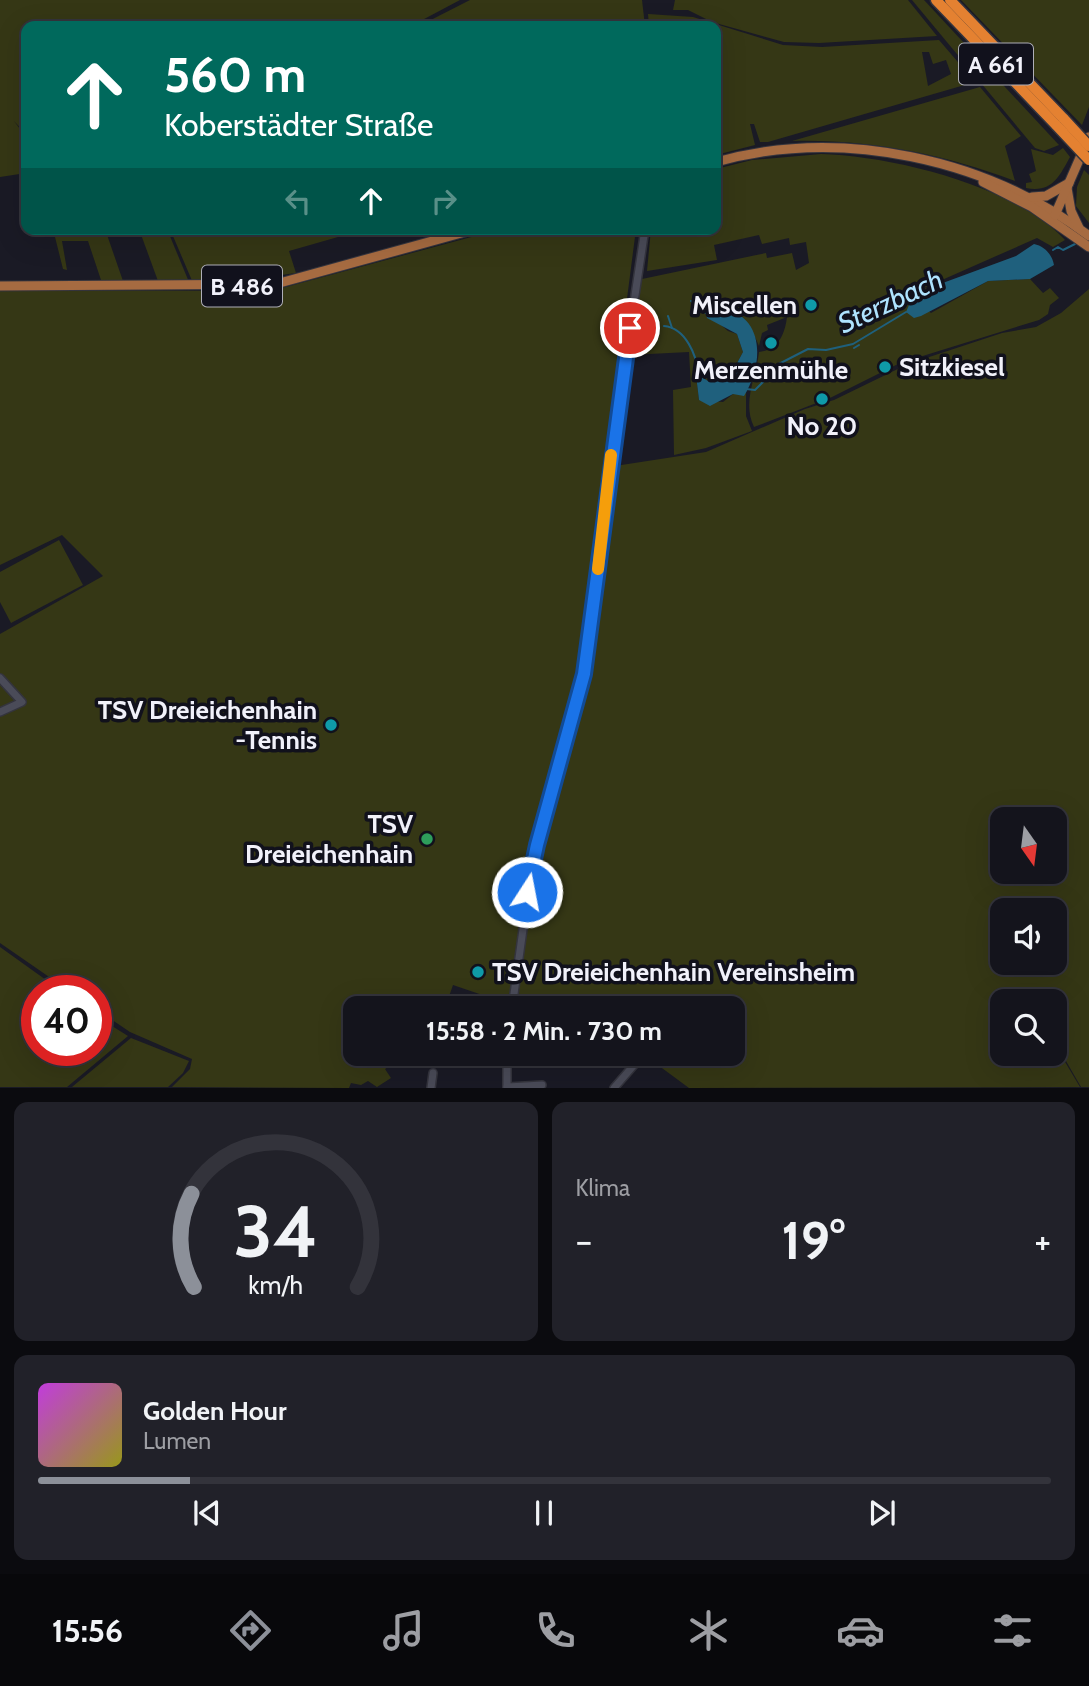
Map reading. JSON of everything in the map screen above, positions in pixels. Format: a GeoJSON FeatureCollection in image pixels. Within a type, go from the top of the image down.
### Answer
{"type":"FeatureCollection","features":[{"type":"Feature","properties":{"kind":"highway","name":"A 661"},"geometry":{"type":"LineString","coordinates":[[936,0],[1060,123],[1089,146]]}},
{"type":"Feature","properties":{"kind":"highway","name":"A 661"},"geometry":{"type":"LineString","coordinates":[[950,0],[1060,123],[1089,160]]}},
{"type":"Feature","properties":{"kind":"main road"},"geometry":{"type":"LineString","coordinates":[[1055,216],[1089,136]]}},
{"type":"Feature","properties":{"kind":"main road"},"geometry":{"type":"LineString","coordinates":[[721,161],[785,149],[852,149],[905,156],[1000,182],[1031,197],[1089,247]]}},
{"type":"Feature","properties":{"kind":"main road"},"geometry":{"type":"LineString","coordinates":[[970,174],[1089,236]]}},
{"type":"Feature","properties":{"kind":"main road"},"geometry":{"type":"LineString","coordinates":[[1031,197],[1046,196],[1068,185]]}},
{"type":"Feature","properties":{"kind":"main road"},"geometry":{"type":"LineString","coordinates":[[1068,185],[1071,211],[1080,229]]}},
{"type":"Feature","properties":{"kind":"main road","name":"B 486"},"geometry":{"type":"LineString","coordinates":[[0,286],[276,284],[454,235]]}},
{"type":"Feature","properties":{"kind":"street"},"geometry":{"type":"LineString","coordinates":[[514,996],[532,866],[584,674],[613,441],[644,235]]}},
{"type":"Feature","properties":{"kind":"street"},"geometry":{"type":"LineString","coordinates":[[0,678],[22,702],[0,712]]}},
{"type":"Feature","properties":{"kind":"street"},"geometry":{"type":"LineString","coordinates":[[507,1066],[507,1087],[542,1086]]}},
{"type":"Feature","properties":{"kind":"street"},"geometry":{"type":"LineString","coordinates":[[614,1087],[633,1066]]}},
{"type":"Feature","properties":{"kind":"street"},"geometry":{"type":"LineString","coordinates":[[431,1087],[433,1073]]}},
{"type":"Feature","properties":{"kind":"green space"},"geometry":{"type":"Polygon","coordinates":[[[0,0],[460,0],[420,21],[21,21],[21,129],[14,121],[21,130],[21,174],[0,177],[0,0]]]}},
{"type":"Feature","properties":{"kind":"green space"},"geometry":{"type":"Polygon","coordinates":[[[470,0],[642,0],[644,21],[429,21],[470,0]]]}},
{"type":"Feature","properties":{"kind":"green space"},"geometry":{"type":"Polygon","coordinates":[[[675,0],[908,0],[937,36],[819,43],[784,42],[721,24],[721,21],[710,21],[688,10],[673,10],[675,0]]]}},
{"type":"Feature","properties":{"kind":"green space"},"geometry":{"type":"Polygon","coordinates":[[[912,0],[924,0],[1059,145],[1044,151],[1035,148],[912,0]]]}},
{"type":"Feature","properties":{"kind":"green space"},"geometry":{"type":"Polygon","coordinates":[[[961,0],[1089,0],[1089,107],[1082,125],[961,0]]]}},
{"type":"Feature","properties":{"kind":"green space"},"geometry":{"type":"Polygon","coordinates":[[[648,14],[693,17],[706,21],[649,21],[648,14]]]}},
{"type":"Feature","properties":{"kind":"green space"},"geometry":{"type":"Polygon","coordinates":[[[721,26],[783,45],[822,47],[939,40],[975,82],[768,142],[760,142],[754,124],[750,124],[755,145],[721,154],[721,26]],[[922,52],[928,86],[951,74],[946,60],[933,64],[929,52],[922,52]]]}},
{"type":"Feature","properties":{"kind":"green space"},"geometry":{"type":"Polygon","coordinates":[[[980,87],[1021,136],[1005,146],[1015,181],[961,163],[905,150],[849,143],[792,141],[980,87]]]}},
{"type":"Feature","properties":{"kind":"green space"},"geometry":{"type":"Polygon","coordinates":[[[1063,148],[1070,157],[1054,182],[1042,188],[1026,188],[1026,183],[1032,182],[1029,174],[1036,171],[1031,149],[1053,155],[1063,148]]]}},
{"type":"Feature","properties":{"kind":"green space"},"geometry":{"type":"Polygon","coordinates":[[[821,154],[850,156],[917,168],[985,190],[1016,204],[1043,221],[1065,240],[1053,247],[1037,238],[917,291],[940,284],[935,290],[912,298],[931,313],[988,281],[1030,279],[1043,293],[1050,288],[1059,298],[1050,305],[1048,314],[1039,320],[900,363],[832,397],[754,427],[749,409],[759,352],[772,348],[780,340],[787,317],[767,325],[768,330],[762,333],[759,346],[751,330],[739,318],[724,311],[706,312],[728,331],[737,334],[743,352],[728,380],[710,382],[696,375],[699,400],[723,402],[733,394],[746,393],[746,416],[752,431],[706,448],[674,455],[673,390],[691,387],[689,352],[629,355],[642,279],[766,253],[767,258],[792,253],[796,270],[809,263],[806,242],[790,245],[789,238],[762,244],[759,235],[714,245],[717,260],[647,271],[650,235],[721,235],[721,168],[752,160],[821,154]]]}},
{"type":"Feature","properties":{"kind":"green space"},"geometry":{"type":"Polygon","coordinates":[[[1084,170],[1089,175],[1089,223],[1076,206],[1077,187],[1084,170]]]}},
{"type":"Feature","properties":{"kind":"green space"},"geometry":{"type":"Polygon","coordinates":[[[54,235],[107,235],[123,281],[101,280],[88,241],[62,241],[67,270],[63,269],[54,235]]]}},
{"type":"Feature","properties":{"kind":"green space"},"geometry":{"type":"Polygon","coordinates":[[[141,235],[169,235],[189,282],[158,281],[141,235]]]}},
{"type":"Feature","properties":{"kind":"green space"},"geometry":{"type":"Polygon","coordinates":[[[173,235],[345,235],[289,251],[296,273],[230,282],[193,283],[173,235]]]}},
{"type":"Feature","properties":{"kind":"green space"},"geometry":{"type":"Polygon","coordinates":[[[479,235],[635,235],[606,461],[615,466],[706,452],[805,409],[834,400],[908,364],[1002,333],[1036,327],[1061,313],[1089,289],[1089,1087],[1081,1087],[1067,1063],[1067,989],[990,989],[990,1066],[1067,1065],[1080,1087],[689,1088],[659,1066],[745,1066],[745,996],[485,996],[453,985],[449,996],[343,996],[343,1066],[390,1066],[385,1069],[391,1078],[377,1087],[368,1081],[361,1085],[351,1083],[349,1088],[172,1087],[190,1069],[192,1059],[130,1032],[112,1020],[112,975],[46,975],[0,943],[0,634],[103,576],[62,535],[0,565],[0,290],[256,291],[286,287],[479,235]]]}},
{"type":"Feature","properties":{"kind":"green space"},"geometry":{"type":"Polygon","coordinates":[[[59,540],[83,585],[11,623],[0,602],[0,572],[59,540]]]}},
{"type":"Feature","properties":{"kind":"green space"},"geometry":{"type":"Polygon","coordinates":[[[0,947],[39,975],[21,975],[21,1066],[92,1066],[67,1087],[0,1087],[0,947]]]}},
{"type":"Feature","properties":{"kind":"green space"},"geometry":{"type":"Polygon","coordinates":[[[112,1026],[128,1036],[112,1049],[112,1026]]]}},
{"type":"Feature","properties":{"kind":"green space"},"geometry":{"type":"Polygon","coordinates":[[[131,1038],[189,1061],[183,1073],[168,1087],[72,1087],[97,1066],[112,1066],[112,1054],[131,1038]]]}},
{"type":"Feature","properties":{"kind":"water"},"geometry":{"type":"Polygon","coordinates":[[[1034,244],[1047,251],[1054,265],[1030,279],[988,281],[921,316],[914,318],[906,312],[912,298],[935,290],[940,284],[1016,256],[1034,244]]]}},
{"type":"Feature","properties":{"kind":"water"},"geometry":{"type":"Polygon","coordinates":[[[721,308],[746,320],[757,343],[757,356],[751,383],[744,396],[733,394],[710,406],[699,400],[696,375],[702,372],[703,378],[710,382],[728,380],[743,352],[737,334],[707,318],[706,312],[721,308]]]}},
{"type":"Feature","properties":{"kind":"waterway","name":"Sterzbach"},"geometry":{"type":"LineString","coordinates":[[1053,250],[1058,247],[1063,250],[1075,244]]}},
{"type":"Feature","properties":{"kind":"waterway"},"geometry":{"type":"LineString","coordinates":[[691,301],[707,314]]}},
{"type":"Feature","properties":{"kind":"waterway","name":"Sterzbach"},"geometry":{"type":"LineString","coordinates":[[746,389],[755,390],[769,376],[771,368],[808,349],[826,350],[853,344],[906,312]]}},
{"type":"Feature","properties":{"kind":"waterway"},"geometry":{"type":"LineString","coordinates":[[668,316],[672,328]]}},
{"type":"Feature","properties":{"kind":"waterway"},"geometry":{"type":"LineString","coordinates":[[664,326],[672,328],[684,337],[692,351],[699,374]]}},
{"type":"Feature","properties":{"kind":"waterway","name":"Sterzbach"},"geometry":{"type":"LineString","coordinates":[[854,348],[859,345]]}},
{"type":"Feature","properties":{"kind":"slow traffic"},"geometry":{"type":"LineString","coordinates":[[598,569],[611,455]]}},
{"type":"Feature","properties":{"kind":"place","name":"Miscellen"},"geometry":{"type":"Point","coordinates":[811,305]}},
{"type":"Feature","properties":{"kind":"place","name":"Merzenmühle"},"geometry":{"type":"Point","coordinates":[771,343]}},
{"type":"Feature","properties":{"kind":"place","name":"Sitzkiesel"},"geometry":{"type":"Point","coordinates":[885,367]}},
{"type":"Feature","properties":{"kind":"place","name":"No 20"},"geometry":{"type":"Point","coordinates":[822,399]}},
{"type":"Feature","properties":{"kind":"place","name":"TSV Dreieichenhain -Tennis"},"geometry":{"type":"Point","coordinates":[331,725]}},
{"type":"Feature","properties":{"kind":"place","name":"TSV Dreieichenhain"},"geometry":{"type":"Point","coordinates":[427,839]}},
{"type":"Feature","properties":{"kind":"place","name":"TSV Dreieichenhain Vereinsheim"},"geometry":{"type":"Point","coordinates":[478,972]}},
{"type":"Feature","properties":{"kind":"route"},"geometry":{"type":"LineString","coordinates":[[527,892],[537,845],[578,704],[584,674],[630,328]]}}]}
